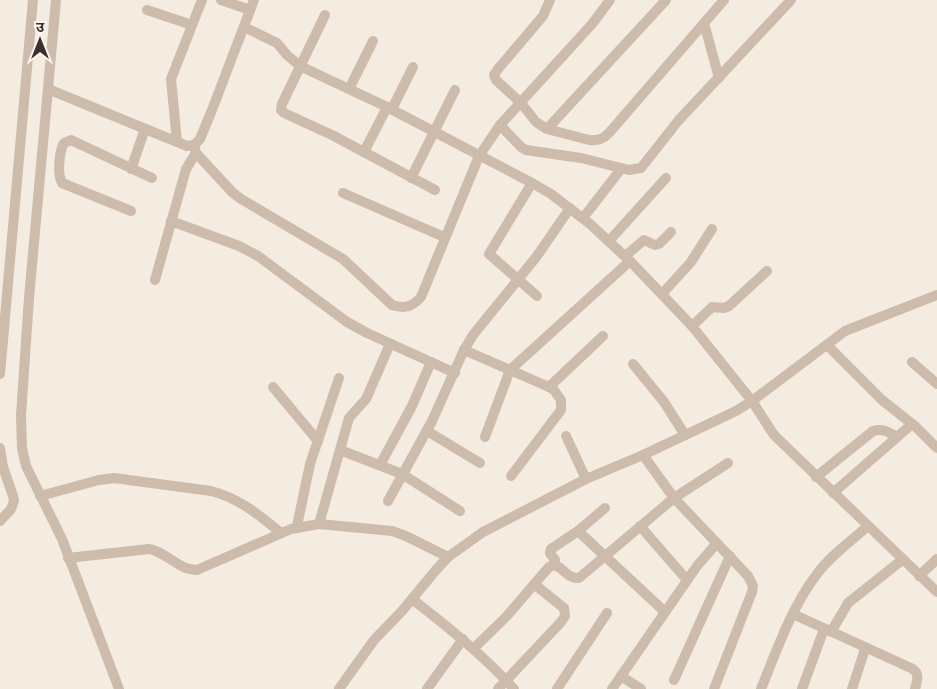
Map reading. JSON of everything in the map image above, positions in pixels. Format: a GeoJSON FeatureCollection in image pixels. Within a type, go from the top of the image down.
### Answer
{"type":"FeatureCollection","features":[{"type":"Feature","properties":{"kind":"street"},"geometry":{"type":"LineString","coordinates":[[0,374],[32,0]]}},
{"type":"Feature","properties":{"kind":"street"},"geometry":{"type":"LineString","coordinates":[[56,0],[30,289],[21,415],[24,457],[30,477],[62,540],[119,689]]}},
{"type":"Feature","properties":{"kind":"street"},"geometry":{"type":"LineString","coordinates":[[177,142],[171,79],[202,0]]}},
{"type":"Feature","properties":{"kind":"street"},"geometry":{"type":"LineString","coordinates":[[155,280],[186,169],[212,110],[252,5],[221,0]]}},
{"type":"Feature","properties":{"kind":"street"},"geometry":{"type":"LineString","coordinates":[[550,0],[543,16],[494,75],[496,80],[521,103],[536,122],[547,129],[589,140],[605,137],[724,0]]}},
{"type":"Feature","properties":{"kind":"street"},"geometry":{"type":"LineString","coordinates":[[48,89],[195,149],[232,192],[241,199],[343,259],[392,305],[401,308],[410,306],[421,297],[444,237],[479,156],[500,124],[592,24],[610,0]]}},
{"type":"Feature","properties":{"kind":"street"},"geometry":{"type":"LineString","coordinates":[[547,129],[666,0]]}},
{"type":"Feature","properties":{"kind":"street"},"geometry":{"type":"LineString","coordinates":[[500,124],[526,150],[581,158],[621,169],[636,170],[644,166],[678,121],[790,0]]}},
{"type":"Feature","properties":{"kind":"street"},"geometry":{"type":"LineString","coordinates":[[147,10],[192,25]]}},
{"type":"Feature","properties":{"kind":"street"},"geometry":{"type":"LineString","coordinates":[[325,15],[282,104],[281,110],[435,190]]}},
{"type":"Feature","properties":{"kind":"street"},"geometry":{"type":"LineString","coordinates":[[704,23],[719,78]]}},
{"type":"Feature","properties":{"kind":"street"},"geometry":{"type":"LineString","coordinates":[[244,27],[277,43],[287,56],[300,66],[389,108],[532,183],[551,194],[583,218],[628,259],[692,326],[752,401],[774,435],[816,478],[937,592]]}},
{"type":"Feature","properties":{"kind":"street"},"geometry":{"type":"LineString","coordinates":[[350,89],[373,41]]}},
{"type":"Feature","properties":{"kind":"street"},"geometry":{"type":"LineString","coordinates":[[364,152],[413,67]]}},
{"type":"Feature","properties":{"kind":"street"},"geometry":{"type":"LineString","coordinates":[[411,178],[454,90]]}},
{"type":"Feature","properties":{"kind":"street"},"geometry":{"type":"LineString","coordinates":[[131,169],[145,129]]}},
{"type":"Feature","properties":{"kind":"street"},"geometry":{"type":"LineString","coordinates":[[131,211],[62,183],[60,175],[64,142],[71,140],[152,178]]}},
{"type":"Feature","properties":{"kind":"street"},"geometry":{"type":"LineString","coordinates":[[583,218],[621,169]]}},
{"type":"Feature","properties":{"kind":"street"},"geometry":{"type":"LineString","coordinates":[[609,241],[666,178]]}},
{"type":"Feature","properties":{"kind":"street"},"geometry":{"type":"LineString","coordinates":[[532,183],[489,254],[537,296]]}},
{"type":"Feature","properties":{"kind":"street"},"geometry":{"type":"LineString","coordinates":[[342,193],[444,237]]}},
{"type":"Feature","properties":{"kind":"street"},"geometry":{"type":"LineString","coordinates":[[388,501],[427,431],[464,350],[473,335],[537,256],[570,208]]}},
{"type":"Feature","properties":{"kind":"street"},"geometry":{"type":"LineString","coordinates":[[171,221],[222,238],[258,256],[347,322],[390,344],[455,373]]}},
{"type":"Feature","properties":{"kind":"street"},"geometry":{"type":"LineString","coordinates":[[662,294],[687,268],[712,228]]}},
{"type":"Feature","properties":{"kind":"street"},"geometry":{"type":"LineString","coordinates":[[486,437],[510,370],[628,259],[644,240],[655,245],[659,244],[671,232]]}},
{"type":"Feature","properties":{"kind":"street"},"geometry":{"type":"LineString","coordinates":[[692,326],[712,308],[729,306],[766,271]]}},
{"type":"Feature","properties":{"kind":"street"},"geometry":{"type":"LineString","coordinates":[[339,689],[374,640],[448,557],[483,532],[502,520],[586,479],[643,455],[736,411],[845,332],[937,295]]}},
{"type":"Feature","properties":{"kind":"street"},"geometry":{"type":"LineString","coordinates":[[549,387],[603,336]]}},
{"type":"Feature","properties":{"kind":"street"},"geometry":{"type":"LineString","coordinates":[[319,524],[350,418],[366,399],[390,344]]}},
{"type":"Feature","properties":{"kind":"street"},"geometry":{"type":"LineString","coordinates":[[828,345],[882,400],[912,424],[937,448]]}},
{"type":"Feature","properties":{"kind":"street"},"geometry":{"type":"LineString","coordinates":[[464,350],[549,387],[554,390],[561,400],[561,410],[511,476]]}},
{"type":"Feature","properties":{"kind":"street"},"geometry":{"type":"LineString","coordinates":[[380,465],[412,406],[431,362]]}},
{"type":"Feature","properties":{"kind":"street"},"geometry":{"type":"LineString","coordinates":[[912,362],[937,384]]}},
{"type":"Feature","properties":{"kind":"street"},"geometry":{"type":"LineString","coordinates":[[633,364],[664,402],[685,435]]}},
{"type":"Feature","properties":{"kind":"street"},"geometry":{"type":"LineString","coordinates":[[297,526],[310,464],[339,378]]}},
{"type":"Feature","properties":{"kind":"street"},"geometry":{"type":"LineString","coordinates":[[273,387],[318,441]]}},
{"type":"Feature","properties":{"kind":"street"},"geometry":{"type":"LineString","coordinates":[[833,493],[912,424]]}},
{"type":"Feature","properties":{"kind":"street"},"geometry":{"type":"LineString","coordinates":[[816,478],[873,431],[881,429],[897,437]]}},
{"type":"Feature","properties":{"kind":"street"},"geometry":{"type":"LineString","coordinates":[[427,431],[480,463]]}},
{"type":"Feature","properties":{"kind":"street"},"geometry":{"type":"LineString","coordinates":[[566,436],[586,479]]}},
{"type":"Feature","properties":{"kind":"street"},"geometry":{"type":"LineString","coordinates":[[0,448],[3,467],[14,501],[11,509],[0,521]]}},
{"type":"Feature","properties":{"kind":"street"},"geometry":{"type":"LineString","coordinates":[[340,450],[402,474],[460,511]]}},
{"type":"Feature","properties":{"kind":"street"},"geometry":{"type":"LineString","coordinates":[[643,455],[674,498],[748,576],[753,586],[714,689]]}},
{"type":"Feature","properties":{"kind":"street"},"geometry":{"type":"LineString","coordinates":[[474,648],[506,617],[548,567],[558,566],[572,578],[578,578],[674,498],[728,463]]}},
{"type":"Feature","properties":{"kind":"street"},"geometry":{"type":"LineString","coordinates":[[40,496],[99,480],[114,478],[211,491],[224,495],[250,508],[281,533]]}},
{"type":"Feature","properties":{"kind":"street"},"geometry":{"type":"LineString","coordinates":[[553,565],[555,560],[550,553],[551,549],[578,531],[605,508]]}},
{"type":"Feature","properties":{"kind":"street"},"geometry":{"type":"LineString","coordinates":[[68,558],[149,549],[183,568],[198,570],[297,526],[319,524],[392,531],[448,557]]}},
{"type":"Feature","properties":{"kind":"street"},"geometry":{"type":"LineString","coordinates":[[640,526],[687,580]]}},
{"type":"Feature","properties":{"kind":"street"},"geometry":{"type":"LineString","coordinates":[[761,689],[793,614],[817,573],[868,526]]}},
{"type":"Feature","properties":{"kind":"street"},"geometry":{"type":"LineString","coordinates":[[578,531],[665,612]]}},
{"type":"Feature","properties":{"kind":"street"},"geometry":{"type":"LineString","coordinates":[[612,689],[697,566],[718,543]]}},
{"type":"Feature","properties":{"kind":"street"},"geometry":{"type":"LineString","coordinates":[[674,680],[730,556]]}},
{"type":"Feature","properties":{"kind":"street"},"geometry":{"type":"LineString","coordinates":[[919,576],[937,559]]}},
{"type":"Feature","properties":{"kind":"street"},"geometry":{"type":"LineString","coordinates":[[802,689],[827,631],[848,603],[902,560]]}},
{"type":"Feature","properties":{"kind":"street"},"geometry":{"type":"LineString","coordinates":[[498,689],[565,616],[564,608],[534,584]]}},
{"type":"Feature","properties":{"kind":"street"},"geometry":{"type":"LineString","coordinates":[[412,599],[474,648],[514,689]]}},
{"type":"Feature","properties":{"kind":"street"},"geometry":{"type":"LineString","coordinates":[[557,689],[607,613]]}},
{"type":"Feature","properties":{"kind":"street"},"geometry":{"type":"LineString","coordinates":[[793,614],[917,672],[915,689]]}},
{"type":"Feature","properties":{"kind":"street"},"geometry":{"type":"LineString","coordinates":[[427,689],[463,639]]}},
{"type":"Feature","properties":{"kind":"street"},"geometry":{"type":"LineString","coordinates":[[852,689],[865,649]]}},
{"type":"Feature","properties":{"kind":"street"},"geometry":{"type":"LineString","coordinates":[[621,676],[641,689]]}}]}
